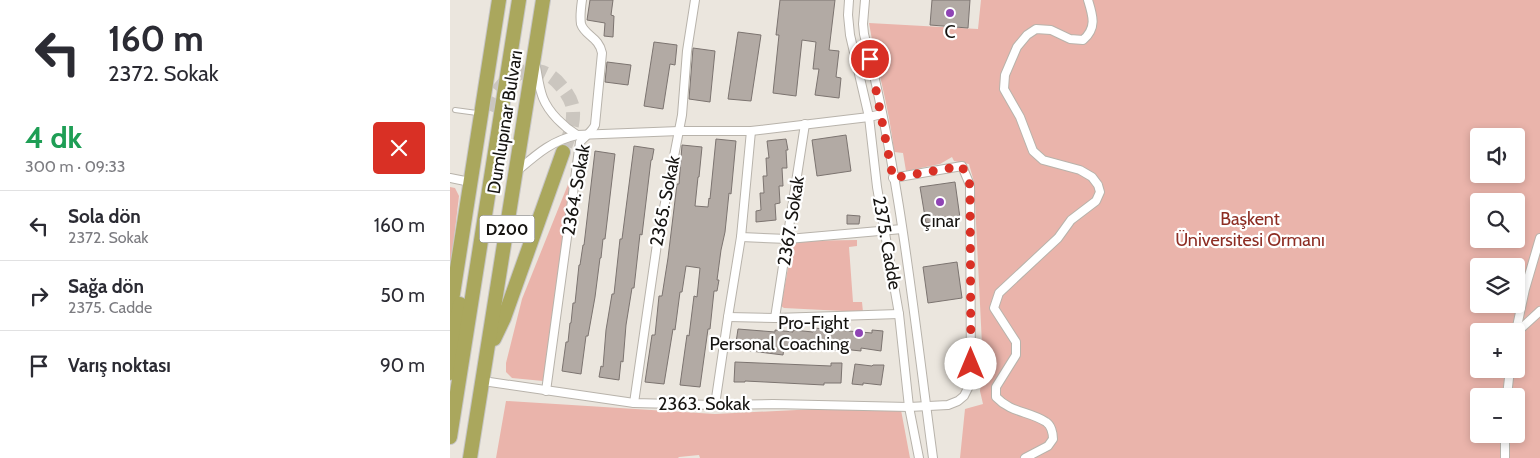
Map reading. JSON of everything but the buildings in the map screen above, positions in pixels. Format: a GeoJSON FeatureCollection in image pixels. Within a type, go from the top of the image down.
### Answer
{"type":"FeatureCollection","features":[{"type":"Feature","properties":{"kind":"highway","name":"Dumlupınar Bulvarı"},"geometry":{"type":"LineString","coordinates":[[450,313],[470,182],[485,112],[499,0]]}},
{"type":"Feature","properties":{"kind":"highway","name":"Dumlupınar Bulvarı"},"geometry":{"type":"LineString","coordinates":[[450,437],[519,0]]}},
{"type":"Feature","properties":{"kind":"highway","name":"Dumlupınar Bulvarı"},"geometry":{"type":"LineString","coordinates":[[470,458],[543,0]]}},
{"type":"Feature","properties":{"kind":"highway"},"geometry":{"type":"LineString","coordinates":[[450,373],[451,341],[472,231],[485,112]]}},
{"type":"Feature","properties":{"kind":"highway"},"geometry":{"type":"LineString","coordinates":[[487,353],[504,318],[563,152]]}},
{"type":"Feature","properties":{"kind":"street","name":"2364. Sokak"},"geometry":{"type":"LineString","coordinates":[[546,391],[581,135],[593,130],[595,125],[602,53],[600,46],[581,24],[582,0]]}},
{"type":"Feature","properties":{"kind":"street","name":"2365. Sokak"},"geometry":{"type":"LineString","coordinates":[[634,403],[657,244],[682,115],[687,51],[695,0]]}},
{"type":"Feature","properties":{"kind":"street","name":"2375. Cadde"},"geometry":{"type":"LineString","coordinates":[[849,0],[850,35],[869,117],[877,187],[899,314],[909,407],[919,458]]}},
{"type":"Feature","properties":{"kind":"street","name":"2375. Cadde"},"geometry":{"type":"LineString","coordinates":[[865,0],[864,34],[882,114],[902,229],[933,458]]}},
{"type":"Feature","properties":{"kind":"street"},"geometry":{"type":"LineString","coordinates":[[1025,458],[1048,446],[1053,439],[1053,432],[1047,422],[1004,405],[996,397],[996,387],[1016,355],[1016,342],[994,308],[999,293],[1058,238],[1072,220],[1096,201],[1100,192],[1098,185],[1092,177],[1080,170],[1044,160],[1033,151],[1020,117],[1004,90],[1005,75],[1017,47],[1036,29],[1051,30],[1070,39],[1082,40],[1088,35],[1093,26],[1092,12],[1088,0]]}},
{"type":"Feature","properties":{"kind":"street"},"geometry":{"type":"LineString","coordinates":[[534,58],[542,97],[546,104],[562,124],[581,135]]}},
{"type":"Feature","properties":{"kind":"street"},"geometry":{"type":"LineString","coordinates":[[517,171],[550,144],[563,138],[581,135],[678,131],[750,131],[882,114]]}},
{"type":"Feature","properties":{"kind":"street","name":"2367. Sokak"},"geometry":{"type":"LineString","coordinates":[[776,318],[805,124]]}},
{"type":"Feature","properties":{"kind":"street"},"geometry":{"type":"LineString","coordinates":[[715,406],[741,237],[750,131]]}},
{"type":"Feature","properties":{"kind":"street","name":"2363. Sokak"},"geometry":{"type":"LineString","coordinates":[[483,382],[634,403],[715,406],[774,404],[909,407],[948,405],[958,401],[968,391],[971,382],[970,185],[962,166],[893,178]]}},
{"type":"Feature","properties":{"kind":"street"},"geometry":{"type":"LineString","coordinates":[[450,178],[470,182]]}},
{"type":"Feature","properties":{"kind":"street"},"geometry":{"type":"LineString","coordinates":[[741,237],[788,239],[902,229]]}},
{"type":"Feature","properties":{"kind":"street"},"geometry":{"type":"LineString","coordinates":[[1518,323],[1540,238]]}},
{"type":"Feature","properties":{"kind":"street"},"geometry":{"type":"LineString","coordinates":[[1525,324],[1540,311]]}},
{"type":"Feature","properties":{"kind":"street"},"geometry":{"type":"LineString","coordinates":[[728,317],[776,318],[899,314]]}},
{"type":"Feature","properties":{"kind":"street"},"geometry":{"type":"LineString","coordinates":[[1505,443],[1505,458]]}},
{"type":"Feature","properties":{"kind":"lane"},"geometry":{"type":"LineString","coordinates":[[455,110],[485,112]]}},
{"type":"Feature","properties":{"kind":"green space","name":"Başkent Üniversitesi Ormanı"},"geometry":{"type":"Polygon","coordinates":[[[981,0],[1540,0],[1540,458],[960,458],[965,409],[983,404],[980,391],[983,365],[974,182],[969,164],[954,161],[952,157],[940,164],[906,171],[903,153],[894,152],[869,23],[978,29],[981,0]]]}},
{"type":"Feature","properties":{"kind":"green space"},"geometry":{"type":"Polygon","coordinates":[[[573,172],[543,381],[512,378],[506,372],[506,363],[522,299],[573,172]]]}},
{"type":"Feature","properties":{"kind":"green space"},"geometry":{"type":"Polygon","coordinates":[[[450,187],[455,188],[459,196],[450,272],[450,187]]]}},
{"type":"Feature","properties":{"kind":"green space"},"geometry":{"type":"Polygon","coordinates":[[[857,240],[857,246],[849,247],[853,302],[862,302],[863,312],[784,308],[781,306],[793,241],[857,240]]]}},
{"type":"Feature","properties":{"kind":"green space"},"geometry":{"type":"Polygon","coordinates":[[[506,401],[715,414],[896,405],[901,410],[910,458],[700,458],[699,455],[678,458],[496,458],[506,401]]]}},
{"type":"Feature","properties":{"kind":"tunnel"},"geometry":{"type":"LineString","coordinates":[[488,110],[497,91],[514,76],[530,71],[546,74],[554,79],[563,89],[573,108],[572,127],[563,152]]}},
{"type":"Feature","properties":{"kind":"place","name":"C"},"geometry":{"type":"Point","coordinates":[950,13]}},
{"type":"Feature","properties":{"kind":"place","name":"Çınar"},"geometry":{"type":"Point","coordinates":[940,202]}},
{"type":"Feature","properties":{"kind":"place","name":"Pro-Fight Personal Coaching"},"geometry":{"type":"Point","coordinates":[859,333]}},
{"type":"Feature","properties":{"kind":"route"},"geometry":{"type":"LineString","coordinates":[[870,59],[893,178],[955,166],[962,166],[968,177],[970,185],[971,364]]}}]}
